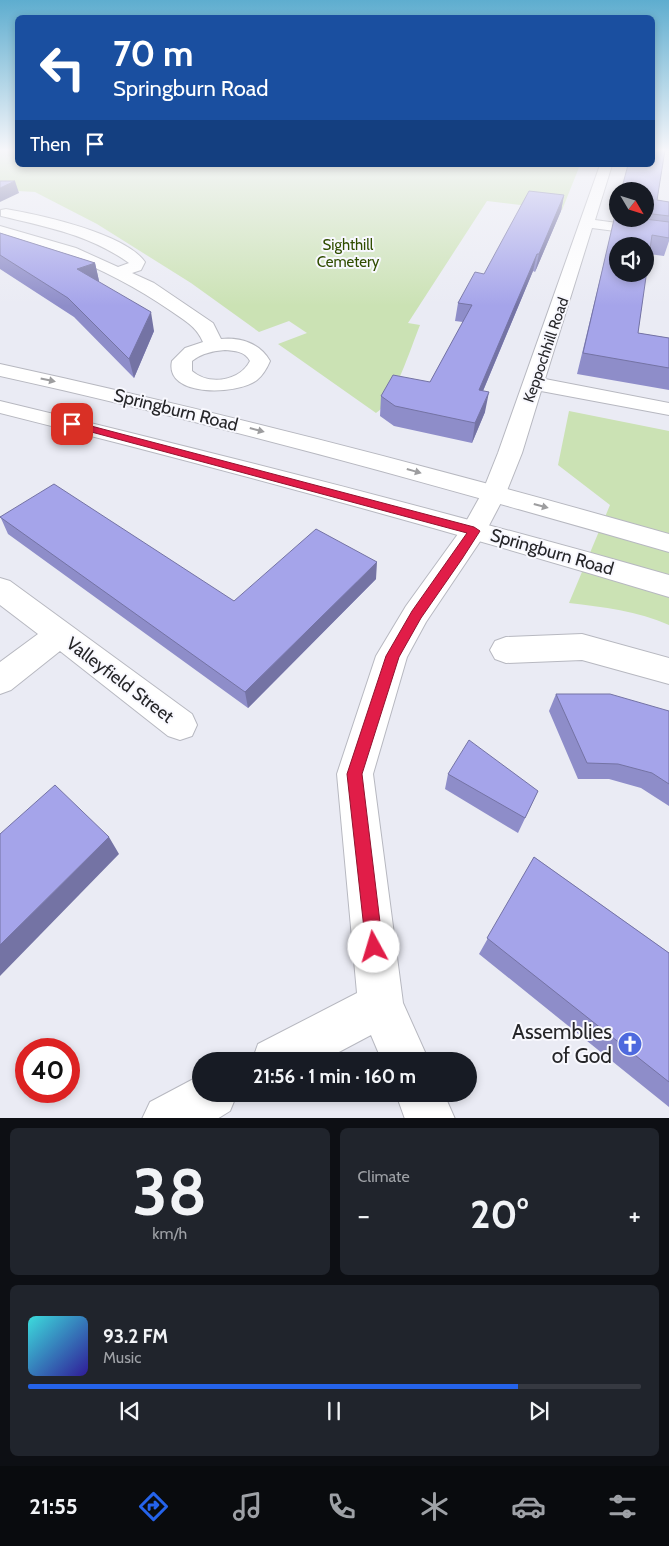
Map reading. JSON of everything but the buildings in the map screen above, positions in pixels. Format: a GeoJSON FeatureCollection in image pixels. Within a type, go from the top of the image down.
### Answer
{"type":"FeatureCollection","features":[{"type":"Feature","properties":{"kind":"street","name":"Keppochhill Road"},"geometry":{"type":"LineString","coordinates":[[402,1052],[381,1005],[355,774],[392,656],[416,614],[474,531],[494,493],[510,453],[594,202]]}},
{"type":"Feature","properties":{"kind":"street"},"geometry":{"type":"LineString","coordinates":[[0,212],[65,227],[110,244],[137,262],[135,267],[118,272]]}},
{"type":"Feature","properties":{"kind":"street"},"geometry":{"type":"LineString","coordinates":[[587,223],[669,234]]}},
{"type":"Feature","properties":{"kind":"street"},"geometry":{"type":"LineString","coordinates":[[0,230],[61,247],[118,272],[159,293],[206,327],[214,345]]}},
{"type":"Feature","properties":{"kind":"street","name":"Springburn Road"},"geometry":{"type":"LineString","coordinates":[[0,370],[175,409],[494,493],[669,543]]}},
{"type":"Feature","properties":{"kind":"street"},"geometry":{"type":"LineString","coordinates":[[534,383],[669,409]]}},
{"type":"Feature","properties":{"kind":"street","name":"Springburn Road"},"geometry":{"type":"LineString","coordinates":[[0,406],[172,449],[669,586]]}},
{"type":"Feature","properties":{"kind":"street","name":"Valleyfield Street"},"geometry":{"type":"LineString","coordinates":[[0,589],[180,725]]}},
{"type":"Feature","properties":{"kind":"street","name":"Valleyfield Street"},"geometry":{"type":"LineString","coordinates":[[0,680],[60,634]]}},
{"type":"Feature","properties":{"kind":"street"},"geometry":{"type":"LineString","coordinates":[[506,650],[582,647],[669,671]]}},
{"type":"Feature","properties":{"kind":"street"},"geometry":{"type":"LineString","coordinates":[[291,1052],[381,1005]]}},
{"type":"Feature","properties":{"kind":"street"},"geometry":{"type":"LineString","coordinates":[[166,1118],[197,1102]]}},
{"type":"Feature","properties":{"kind":"street"},"geometry":{"type":"LineString","coordinates":[[423,1102],[430,1118]]}},
{"type":"Feature","properties":{"kind":"green space","name":"Sighthill Cemetery"},"geometry":{"type":"Polygon","coordinates":[[[55,202],[486,202],[408,323],[420,325],[407,360],[389,398],[376,413],[278,344],[307,333],[289,321],[259,332],[191,283],[97,224],[55,202]]]}},
{"type":"Feature","properties":{"kind":"green space","name":"Sighthill Cemetery"},"geometry":{"type":"Polygon","coordinates":[[[497,202],[565,202],[562,210],[497,202]]]}},
{"type":"Feature","properties":{"kind":"green space"},"geometry":{"type":"Polygon","coordinates":[[[569,411],[669,431],[669,625],[633,613],[569,603],[610,505],[558,465],[569,411]]]}},
{"type":"Feature","properties":{"kind":"place","name":"Assemblies of God"},"geometry":{"type":"Point","coordinates":[630,1044]}},
{"type":"Feature","properties":{"kind":"route"},"geometry":{"type":"LineString","coordinates":[[72,424],[172,449],[474,531],[416,614],[392,656],[355,774],[374,947]]}}]}
